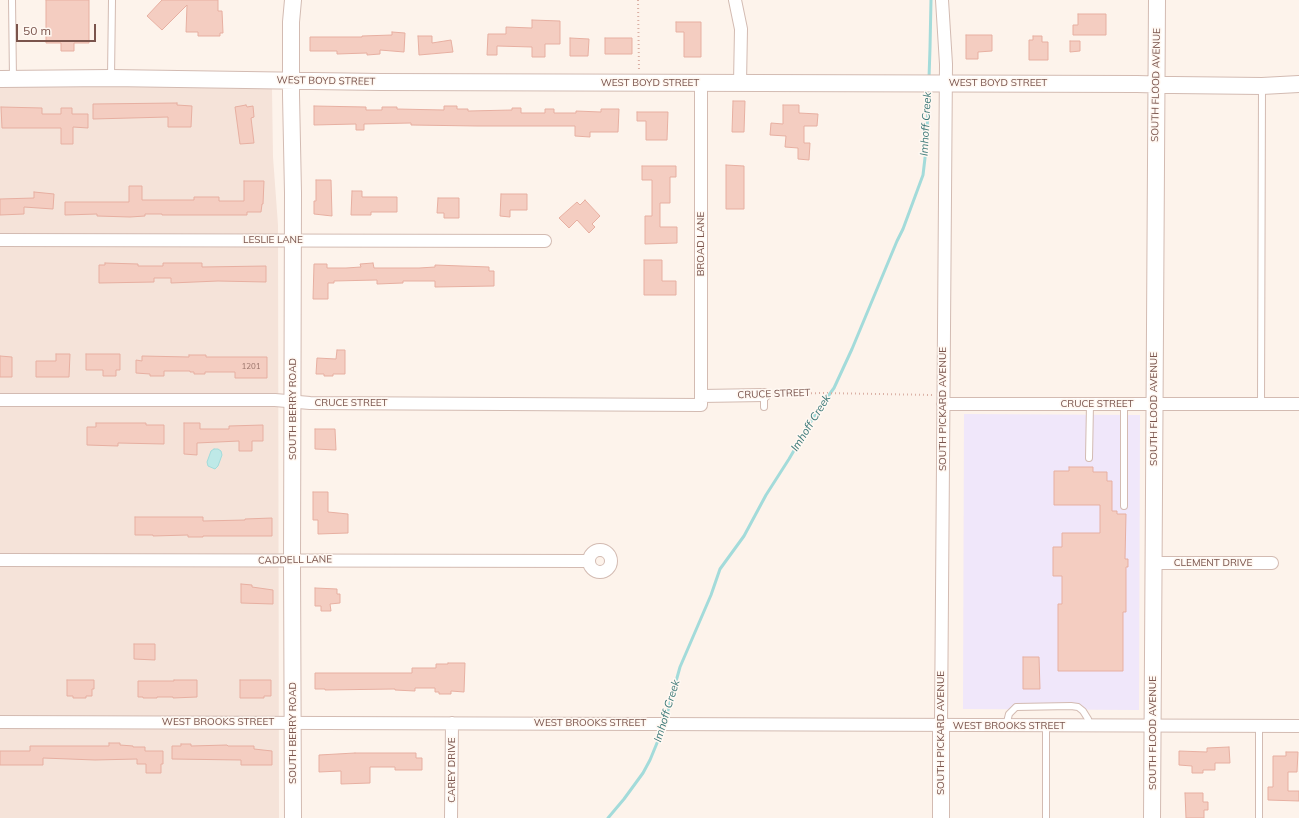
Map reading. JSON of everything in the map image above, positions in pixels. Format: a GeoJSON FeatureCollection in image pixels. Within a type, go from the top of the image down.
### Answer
{"type":"FeatureCollection","features":[{"type":"Feature","properties":{"kind":"street","name":"SOUTH BERRY ROAD"},"geometry":{"type":"LineString","coordinates":[[293,0],[291,22],[293,240],[293,818]]}},
{"type":"Feature","properties":{"kind":"street"},"geometry":{"type":"LineString","coordinates":[[735,0],[741,29],[740,83]]}},
{"type":"Feature","properties":{"kind":"street","name":"SOUTH PICKARD AVENUE"},"geometry":{"type":"LineString","coordinates":[[941,818],[943,83],[946,64],[942,0]]}},
{"type":"Feature","properties":{"kind":"street","name":"SOUTH FLOOD AVENUE"},"geometry":{"type":"LineString","coordinates":[[1152,818],[1157,0]]}},
{"type":"Feature","properties":{"kind":"street","name":"WEST BOYD STREET"},"geometry":{"type":"LineString","coordinates":[[7,79],[111,78],[380,82],[943,83],[1262,86],[1299,84]]}},
{"type":"Feature","properties":{"kind":"street","name":"BROAD LANE"},"geometry":{"type":"LineString","coordinates":[[701,400],[702,83]]}},
{"type":"Feature","properties":{"kind":"street","name":"LESLIE LANE"},"geometry":{"type":"LineString","coordinates":[[0,240],[545,241]]}},
{"type":"Feature","properties":{"kind":"street","name":"CRUCE STREET"},"geometry":{"type":"LineString","coordinates":[[0,400],[275,400],[293,402],[701,400],[764,395]]}},
{"type":"Feature","properties":{"kind":"street","name":"CRUCE STREET"},"geometry":{"type":"LineString","coordinates":[[943,399],[1090,404],[1299,404]]}},
{"type":"Feature","properties":{"kind":"street","name":"CADDELL LANE"},"geometry":{"type":"LineString","coordinates":[[0,560],[589,561]]}},
{"type":"Feature","properties":{"kind":"street","name":"CLEMENT DRIVE"},"geometry":{"type":"LineString","coordinates":[[1154,563],[1272,564]]}},
{"type":"Feature","properties":{"kind":"street","name":"WEST BROOKS STREET"},"geometry":{"type":"LineString","coordinates":[[0,722],[1299,726]]}},
{"type":"Feature","properties":{"kind":"street","name":"CAREY DRIVE"},"geometry":{"type":"LineString","coordinates":[[451,818],[452,723]]}},
{"type":"Feature","properties":{"kind":"lane"},"geometry":{"type":"LineString","coordinates":[[7,79],[12,0]]}},
{"type":"Feature","properties":{"kind":"lane"},"geometry":{"type":"LineString","coordinates":[[111,78],[112,0]]}},
{"type":"Feature","properties":{"kind":"lane"},"geometry":{"type":"LineString","coordinates":[[1261,404],[1262,86]]}},
{"type":"Feature","properties":{"kind":"lane"},"geometry":{"type":"LineString","coordinates":[[764,395],[764,407]]}},
{"type":"Feature","properties":{"kind":"lane"},"geometry":{"type":"LineString","coordinates":[[1089,458],[1090,404]]}},
{"type":"Feature","properties":{"kind":"lane"},"geometry":{"type":"LineString","coordinates":[[1124,404],[1124,506]]}},
{"type":"Feature","properties":{"kind":"lane"},"geometry":{"type":"LineString","coordinates":[[1006,726],[1009,714],[1016,707],[1071,706],[1078,707],[1083,711],[1090,726]]}},
{"type":"Feature","properties":{"kind":"lane"},"geometry":{"type":"LineString","coordinates":[[1046,726],[1046,818]]}},
{"type":"Feature","properties":{"kind":"lane"},"geometry":{"type":"LineString","coordinates":[[1259,818],[1260,726]]}},
{"type":"Feature","properties":{"kind":"path"},"geometry":{"type":"LineString","coordinates":[[638,0],[639,71]]}},
{"type":"Feature","properties":{"kind":"path","name":"CRUCE STREET"},"geometry":{"type":"LineString","coordinates":[[764,395],[844,393],[943,399]]}},
{"type":"Feature","properties":{"kind":"shaded area"},"geometry":{"type":"Polygon","coordinates":[[[0,86],[272,89],[273,157],[278,225],[279,818],[0,818],[0,86]]]}},
{"type":"Feature","properties":{"kind":"shaded area"},"geometry":{"type":"Polygon","coordinates":[[[964,414],[1140,415],[1139,710],[963,709],[964,414]]]}},
{"type":"Feature","properties":{"kind":"water"},"geometry":{"type":"Polygon","coordinates":[[[214,449],[221,451],[222,455],[218,466],[215,469],[208,466],[207,462],[211,451],[214,449]]]}},
{"type":"Feature","properties":{"kind":"building"},"geometry":{"type":"Polygon","coordinates":[[[46,0],[89,0],[89,43],[74,43],[74,51],[61,51],[61,43],[46,43],[46,0]]]}},
{"type":"Feature","properties":{"kind":"building"},"geometry":{"type":"Polygon","coordinates":[[[162,0],[218,0],[218,11],[222,11],[223,33],[220,33],[220,36],[198,36],[198,32],[186,32],[187,5],[162,30],[147,16],[162,0]]]}},
{"type":"Feature","properties":{"kind":"building"},"geometry":{"type":"Polygon","coordinates":[[[1078,14],[1106,14],[1106,35],[1073,35],[1073,25],[1078,25],[1078,14]]]}},
{"type":"Feature","properties":{"kind":"building"},"geometry":{"type":"Polygon","coordinates":[[[532,20],[560,21],[560,44],[545,44],[545,57],[532,57],[532,47],[497,46],[497,55],[487,55],[488,34],[506,34],[506,27],[532,28],[532,20]]]}},
{"type":"Feature","properties":{"kind":"building"},"geometry":{"type":"Polygon","coordinates":[[[676,22],[701,22],[701,57],[684,57],[684,32],[676,32],[676,22]]]}},
{"type":"Feature","properties":{"kind":"building"},"geometry":{"type":"Polygon","coordinates":[[[392,32],[405,33],[404,52],[380,50],[380,54],[367,55],[367,53],[337,54],[337,51],[310,51],[310,37],[362,37],[392,35],[392,32]]]}},
{"type":"Feature","properties":{"kind":"building"},"geometry":{"type":"Polygon","coordinates":[[[966,35],[992,35],[992,51],[978,52],[978,59],[966,59],[966,35]]]}},
{"type":"Feature","properties":{"kind":"building"},"geometry":{"type":"Polygon","coordinates":[[[418,36],[432,36],[432,43],[451,40],[453,52],[419,55],[418,36]]]}},
{"type":"Feature","properties":{"kind":"building"},"geometry":{"type":"Polygon","coordinates":[[[1033,36],[1042,36],[1042,42],[1048,42],[1048,60],[1029,60],[1029,40],[1033,40],[1033,36]]]}},
{"type":"Feature","properties":{"kind":"building"},"geometry":{"type":"Polygon","coordinates":[[[570,38],[589,39],[588,56],[570,56],[570,38]]]}},
{"type":"Feature","properties":{"kind":"building"},"geometry":{"type":"Polygon","coordinates":[[[605,38],[632,38],[632,54],[605,54],[605,38]]]}},
{"type":"Feature","properties":{"kind":"building"},"geometry":{"type":"Polygon","coordinates":[[[1070,41],[1080,41],[1080,51],[1070,52],[1070,41]]]}},
{"type":"Feature","properties":{"kind":"building"},"geometry":{"type":"Polygon","coordinates":[[[733,101],[745,101],[744,132],[732,132],[733,101]]]}},
{"type":"Feature","properties":{"kind":"building"},"geometry":{"type":"Polygon","coordinates":[[[177,103],[177,105],[192,106],[191,127],[168,127],[168,117],[93,119],[93,104],[177,103]]]}},
{"type":"Feature","properties":{"kind":"building"},"geometry":{"type":"Polygon","coordinates":[[[246,105],[247,107],[253,106],[254,117],[251,118],[254,143],[240,144],[235,107],[246,105]]]}},
{"type":"Feature","properties":{"kind":"building"},"geometry":{"type":"Polygon","coordinates":[[[783,105],[799,105],[799,113],[818,114],[817,126],[804,126],[804,143],[810,143],[809,160],[798,159],[798,148],[785,147],[786,136],[770,135],[771,123],[783,124],[783,105]]]}},
{"type":"Feature","properties":{"kind":"building"},"geometry":{"type":"Polygon","coordinates":[[[314,106],[366,107],[366,110],[382,110],[382,107],[397,107],[397,109],[444,110],[444,106],[457,106],[457,109],[468,109],[468,111],[512,110],[512,108],[521,108],[521,113],[545,113],[545,109],[554,109],[554,113],[576,113],[576,111],[601,112],[601,109],[619,109],[618,132],[590,132],[590,137],[575,136],[575,126],[411,125],[411,123],[364,124],[364,130],[356,130],[356,124],[314,125],[314,106]]]}},
{"type":"Feature","properties":{"kind":"building"},"geometry":{"type":"Polygon","coordinates":[[[1,107],[42,108],[42,114],[61,114],[61,108],[72,108],[72,114],[88,114],[88,128],[73,127],[73,144],[61,144],[61,128],[2,128],[1,107]]]}},
{"type":"Feature","properties":{"kind":"building"},"geometry":{"type":"Polygon","coordinates":[[[637,112],[668,112],[667,140],[646,140],[646,121],[637,121],[637,112]]]}},
{"type":"Feature","properties":{"kind":"building"},"geometry":{"type":"Polygon","coordinates":[[[726,165],[744,166],[744,209],[726,209],[726,165]]]}},
{"type":"Feature","properties":{"kind":"building"},"geometry":{"type":"Polygon","coordinates":[[[642,166],[676,166],[676,177],[670,177],[670,203],[660,203],[660,227],[677,227],[677,243],[645,244],[645,216],[652,216],[652,180],[642,180],[642,166]]]}},
{"type":"Feature","properties":{"kind":"building"},"geometry":{"type":"Polygon","coordinates":[[[316,180],[331,180],[332,216],[314,214],[314,201],[316,201],[316,180]]]}},
{"type":"Feature","properties":{"kind":"building"},"geometry":{"type":"Polygon","coordinates":[[[244,181],[264,181],[263,204],[261,212],[247,212],[247,215],[145,214],[145,216],[130,217],[97,216],[97,214],[65,215],[65,202],[129,202],[129,186],[142,186],[142,200],[194,200],[194,197],[219,197],[219,201],[244,201],[244,181]]]}},
{"type":"Feature","properties":{"kind":"building"},"geometry":{"type":"Polygon","coordinates":[[[352,191],[362,191],[362,197],[397,197],[397,212],[371,212],[371,215],[351,215],[352,191]]]}},
{"type":"Feature","properties":{"kind":"building"},"geometry":{"type":"Polygon","coordinates":[[[34,192],[54,194],[53,209],[24,207],[24,214],[0,215],[0,199],[34,198],[34,192]]]}},
{"type":"Feature","properties":{"kind":"building"},"geometry":{"type":"Polygon","coordinates":[[[501,194],[527,194],[527,210],[510,210],[510,217],[500,216],[501,194]]]}},
{"type":"Feature","properties":{"kind":"building"},"geometry":{"type":"Polygon","coordinates":[[[438,198],[459,198],[459,218],[444,218],[444,213],[437,213],[438,198]]]}},
{"type":"Feature","properties":{"kind":"building"},"geometry":{"type":"Polygon","coordinates":[[[585,200],[600,216],[592,224],[595,227],[589,233],[577,220],[569,228],[559,218],[577,202],[580,205],[585,200]]]}},
{"type":"Feature","properties":{"kind":"building"},"geometry":{"type":"Polygon","coordinates":[[[644,260],[662,260],[662,281],[676,281],[676,295],[644,295],[644,260]]]}},
{"type":"Feature","properties":{"kind":"building"},"geometry":{"type":"Polygon","coordinates":[[[105,263],[138,264],[138,266],[163,266],[163,263],[202,263],[202,267],[266,266],[266,282],[218,281],[171,283],[171,278],[154,278],[154,282],[99,283],[99,265],[105,265],[105,263]]]}},
{"type":"Feature","properties":{"kind":"building"},"geometry":{"type":"Polygon","coordinates":[[[373,263],[374,268],[419,268],[435,267],[435,265],[489,267],[489,271],[494,271],[494,286],[435,287],[435,281],[403,281],[403,283],[377,284],[377,280],[334,281],[334,283],[328,283],[328,299],[313,299],[314,264],[327,264],[327,268],[346,268],[361,267],[360,264],[373,263]]]}},
{"type":"Feature","properties":{"kind":"building"},"geometry":{"type":"Polygon","coordinates":[[[337,350],[345,350],[345,374],[324,376],[324,374],[316,374],[317,358],[336,359],[337,350]]]}},
{"type":"Feature","properties":{"kind":"building"},"geometry":{"type":"Polygon","coordinates":[[[56,354],[70,354],[69,377],[36,377],[36,361],[56,361],[56,354]]]}},
{"type":"Feature","properties":{"kind":"building"},"geometry":{"type":"Polygon","coordinates":[[[86,354],[120,354],[120,370],[116,370],[116,376],[103,376],[103,370],[86,370],[86,354]]]}},
{"type":"Feature","properties":{"kind":"building"},"geometry":{"type":"Polygon","coordinates":[[[189,355],[206,355],[206,357],[267,357],[267,378],[235,378],[235,372],[205,372],[205,374],[194,374],[194,372],[190,371],[164,371],[164,376],[150,376],[150,374],[136,373],[136,360],[142,361],[142,356],[189,357],[189,355]]]}},
{"type":"Feature","properties":{"kind":"building"},"geometry":{"type":"Polygon","coordinates":[[[0,356],[12,357],[12,377],[0,377],[0,356]]]}},
{"type":"Feature","properties":{"kind":"building"},"geometry":{"type":"Polygon","coordinates":[[[96,423],[146,423],[146,425],[164,425],[164,444],[118,443],[118,446],[87,445],[87,427],[96,427],[96,423]]]}},
{"type":"Feature","properties":{"kind":"building"},"geometry":{"type":"Polygon","coordinates":[[[184,423],[200,423],[200,429],[229,429],[229,426],[263,425],[263,441],[252,441],[252,451],[239,451],[239,441],[197,443],[197,455],[184,454],[184,423]]]}},
{"type":"Feature","properties":{"kind":"building"},"geometry":{"type":"Polygon","coordinates":[[[315,429],[335,429],[336,450],[315,449],[315,429]]]}},
{"type":"Feature","properties":{"kind":"building"},"geometry":{"type":"Polygon","coordinates":[[[1069,467],[1093,467],[1093,472],[1107,472],[1107,481],[1112,481],[1112,511],[1117,511],[1117,514],[1126,514],[1125,559],[1128,559],[1128,567],[1126,567],[1126,612],[1123,612],[1123,671],[1058,671],[1058,604],[1062,604],[1062,576],[1053,576],[1053,547],[1062,547],[1062,533],[1100,533],[1100,505],[1054,505],[1054,471],[1069,471],[1069,467]]]}},
{"type":"Feature","properties":{"kind":"building"},"geometry":{"type":"Polygon","coordinates":[[[313,492],[328,492],[328,512],[348,514],[348,533],[318,534],[318,520],[313,520],[313,492]]]}},
{"type":"Feature","properties":{"kind":"building"},"geometry":{"type":"Polygon","coordinates":[[[135,517],[203,517],[203,521],[272,518],[272,536],[188,537],[188,535],[135,535],[135,517]]]}},
{"type":"Feature","properties":{"kind":"building"},"geometry":{"type":"Polygon","coordinates":[[[241,584],[273,590],[273,604],[241,603],[241,584]]]}},
{"type":"Feature","properties":{"kind":"building"},"geometry":{"type":"Polygon","coordinates":[[[315,588],[337,589],[337,594],[340,594],[340,603],[330,604],[331,611],[321,611],[321,606],[315,606],[315,588]]]}},
{"type":"Feature","properties":{"kind":"building"},"geometry":{"type":"Polygon","coordinates":[[[134,644],[155,644],[155,660],[134,659],[134,644]]]}},
{"type":"Feature","properties":{"kind":"building"},"geometry":{"type":"Polygon","coordinates":[[[1023,657],[1039,657],[1040,689],[1023,689],[1023,657]]]}},
{"type":"Feature","properties":{"kind":"building"},"geometry":{"type":"Polygon","coordinates":[[[465,663],[464,692],[451,691],[451,694],[439,694],[439,692],[435,692],[435,688],[415,688],[415,691],[395,689],[315,689],[315,673],[412,673],[412,668],[436,668],[436,664],[465,663]]]}},
{"type":"Feature","properties":{"kind":"building"},"geometry":{"type":"Polygon","coordinates":[[[67,680],[94,680],[92,696],[86,696],[86,698],[73,698],[73,696],[67,696],[67,680]]]}},
{"type":"Feature","properties":{"kind":"building"},"geometry":{"type":"Polygon","coordinates":[[[197,680],[197,697],[138,697],[138,681],[197,680]]]}},
{"type":"Feature","properties":{"kind":"building"},"geometry":{"type":"Polygon","coordinates":[[[240,680],[271,680],[271,696],[264,696],[264,698],[240,698],[240,680]]]}},
{"type":"Feature","properties":{"kind":"building"},"geometry":{"type":"Polygon","coordinates":[[[109,743],[120,743],[120,745],[133,747],[145,747],[145,751],[163,751],[161,773],[146,773],[146,764],[137,764],[137,759],[95,760],[43,758],[43,765],[0,765],[0,751],[30,751],[30,746],[109,746],[109,743]]]}},
{"type":"Feature","properties":{"kind":"building"},"geometry":{"type":"Polygon","coordinates":[[[181,744],[191,744],[191,746],[254,746],[254,749],[272,751],[272,765],[241,765],[241,760],[172,759],[172,746],[181,746],[181,744]]]}},
{"type":"Feature","properties":{"kind":"building"},"geometry":{"type":"Polygon","coordinates":[[[1229,747],[1230,763],[1215,763],[1215,770],[1203,770],[1203,773],[1192,773],[1192,766],[1179,765],[1179,751],[1207,752],[1207,748],[1229,747]]]}},
{"type":"Feature","properties":{"kind":"building"},"geometry":{"type":"Polygon","coordinates":[[[1286,752],[1298,752],[1297,772],[1288,772],[1288,791],[1299,791],[1299,801],[1268,800],[1268,787],[1273,787],[1273,756],[1286,756],[1286,752]]]}},
{"type":"Feature","properties":{"kind":"building"},"geometry":{"type":"Polygon","coordinates":[[[355,753],[416,753],[416,758],[422,758],[422,770],[395,770],[395,767],[370,767],[370,783],[341,784],[341,771],[319,772],[319,755],[355,753]]]}},
{"type":"Feature","properties":{"kind":"building"},"geometry":{"type":"Polygon","coordinates":[[[1185,793],[1203,793],[1203,802],[1208,802],[1208,810],[1204,810],[1204,818],[1186,818],[1185,793]]]}},
{"type":"Feature","properties":{"kind":"waterway","name":"Imhoff Creek"},"geometry":{"type":"LineString","coordinates":[[929,78],[931,0]]}},
{"type":"Feature","properties":{"kind":"waterway","name":"Imhoff Creek"},"geometry":{"type":"LineString","coordinates":[[665,721],[680,667],[711,595],[720,569],[744,536],[766,495],[816,413],[834,388],[903,229],[923,175],[927,141],[928,88]]}},
{"type":"Feature","properties":{"kind":"waterway","name":"Imhoff Creek"},"geometry":{"type":"LineString","coordinates":[[608,818],[643,773],[664,726]]}}]}
